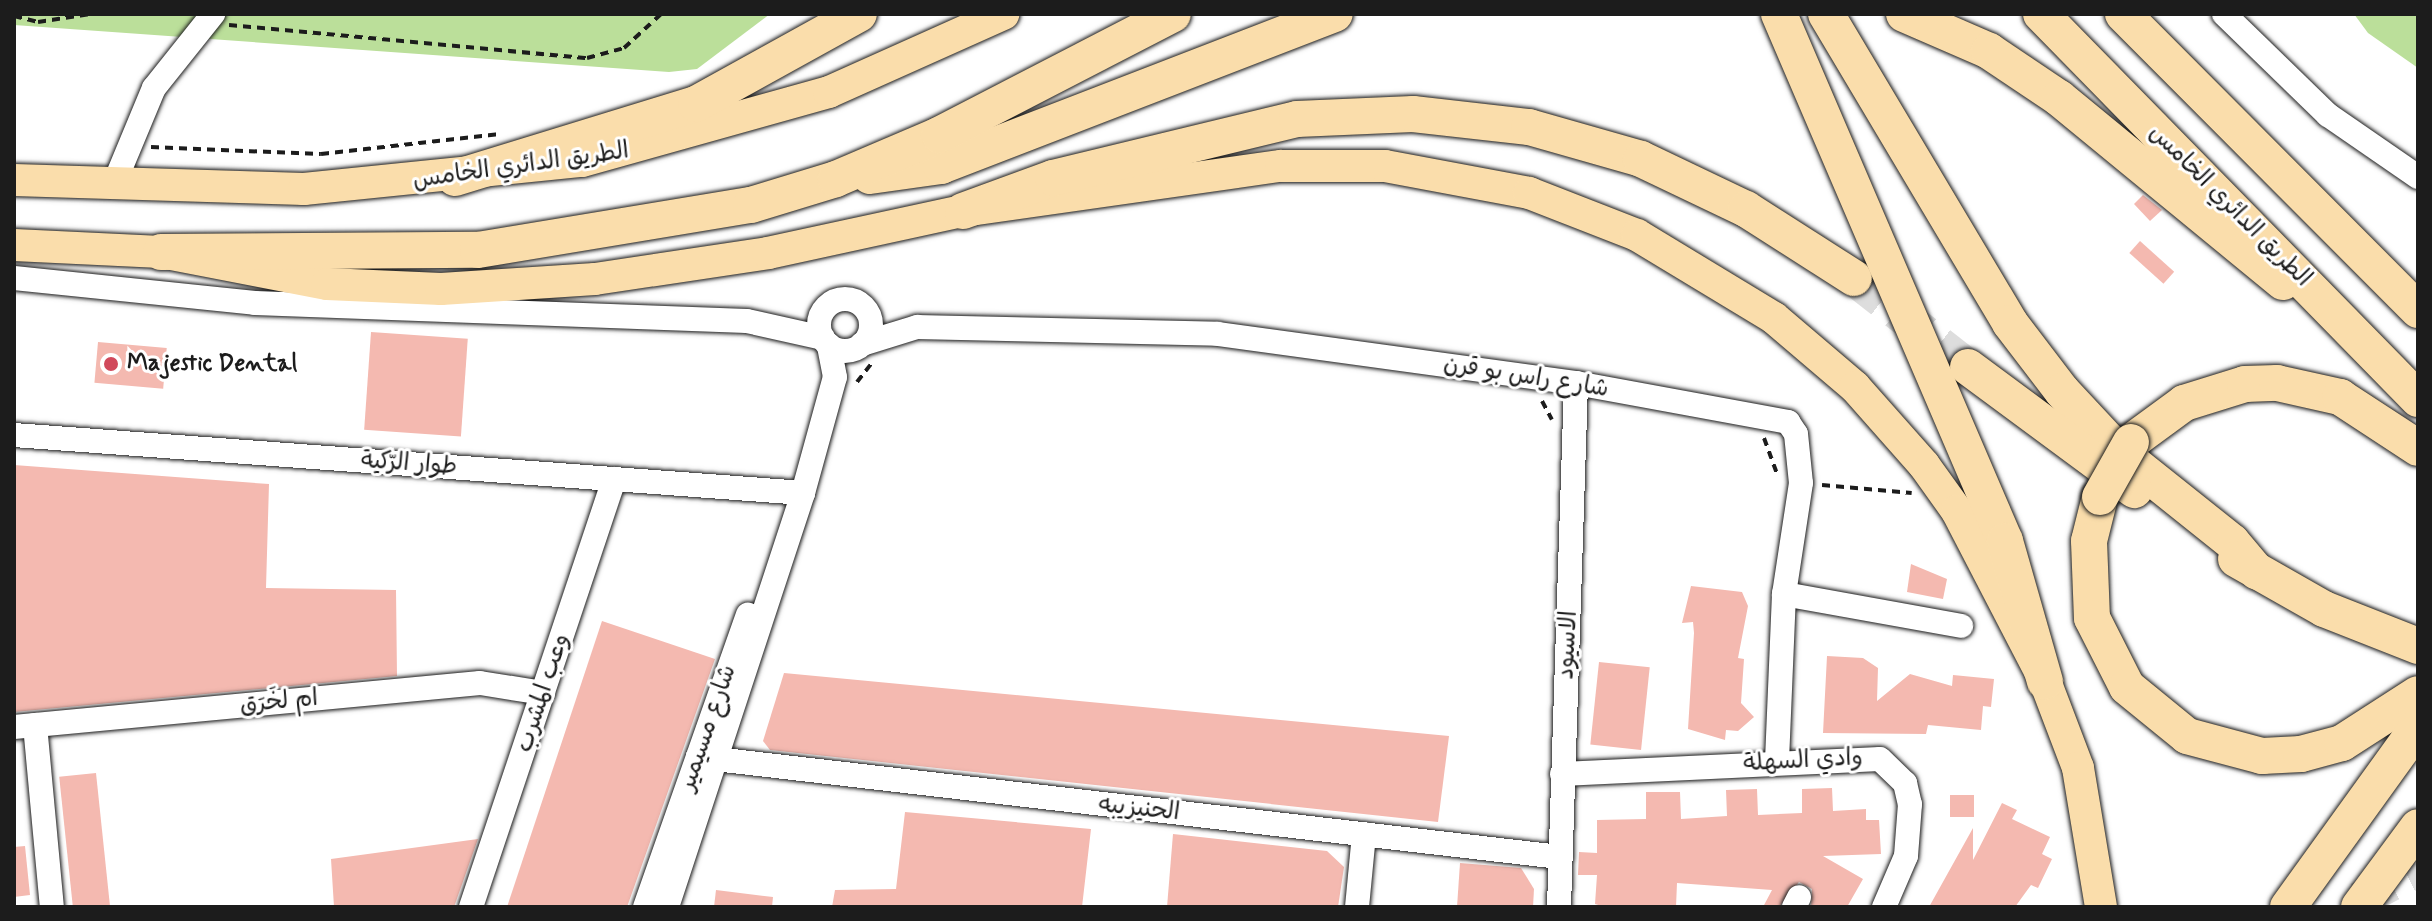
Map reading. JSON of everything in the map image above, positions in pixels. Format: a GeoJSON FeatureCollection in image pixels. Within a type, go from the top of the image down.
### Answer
{"type":"FeatureCollection","features":[{"type":"Feature","properties":{"kind":"highway"},"geometry":{"type":"LineString","coordinates":[[455,178],[696,104],[859,14]]}},
{"type":"Feature","properties":{"kind":"highway"},"geometry":{"type":"LineString","coordinates":[[161,252],[324,255],[544,243],[751,205],[836,179],[1039,88],[1173,14]]}},
{"type":"Feature","properties":{"kind":"highway"},"geometry":{"type":"LineString","coordinates":[[836,179],[941,166],[1335,14]]}},
{"type":"Feature","properties":{"kind":"highway"},"geometry":{"type":"LineString","coordinates":[[1779,14],[2005,541],[2045,681]]}},
{"type":"Feature","properties":{"kind":"highway"},"geometry":{"type":"LineString","coordinates":[[1826,14],[2010,323],[2062,391],[2118,451],[2232,542],[2257,572]]}},
{"type":"Feature","properties":{"kind":"highway"},"geometry":{"type":"LineString","coordinates":[[1904,14],[1989,51],[2059,98],[2253,264],[2335,313]]}},
{"type":"Feature","properties":{"kind":"highway","name":"الطريق الدائري الخامس"},"geometry":{"type":"LineString","coordinates":[[2041,14],[2418,399]]}},
{"type":"Feature","properties":{"kind":"highway"},"geometry":{"type":"LineString","coordinates":[[2123,14],[2418,310]]}},
{"type":"Feature","properties":{"kind":"highway"},"geometry":{"type":"LineString","coordinates":[[963,211],[1053,178],[1297,119],[1428,115],[1529,127],[1641,159],[1746,209],[1854,278]]}},
{"type":"Feature","properties":{"kind":"highway"},"geometry":{"type":"LineString","coordinates":[[1968,367],[2257,572],[2418,646]]}},
{"type":"Feature","properties":{"kind":"highway"},"geometry":{"type":"LineString","coordinates":[[2418,448],[2340,397],[2277,383],[2213,391],[2131,442],[2100,497],[2089,541],[2090,605],[2106,654],[2127,687],[2166,722],[2224,750],[2301,754],[2342,743],[2418,694]]}},
{"type":"Feature","properties":{"kind":"highway"},"geometry":{"type":"LineString","coordinates":[[2288,907],[2363,795],[2418,727]]}},
{"type":"Feature","properties":{"kind":"highway"},"geometry":{"type":"LineString","coordinates":[[2359,907],[2416,830]]}},
{"type":"Feature","properties":{"kind":"main road","name":"الطريق الدائري الخامس"},"geometry":{"type":"LineString","coordinates":[[14,180],[304,189],[455,178],[582,161],[737,122],[905,62],[1003,14]]}},
{"type":"Feature","properties":{"kind":"main road"},"geometry":{"type":"LineString","coordinates":[[14,245],[161,252],[327,284],[513,286],[768,253],[963,211],[1225,173],[1345,164],[1449,174],[1588,213],[1730,288],[1855,387],[1957,511],[2045,681],[2078,768],[2101,907]]}},
{"type":"Feature","properties":{"kind":"street"},"geometry":{"type":"LineString","coordinates":[[2224,14],[2328,115],[2418,177]]}},
{"type":"Feature","properties":{"kind":"street"},"geometry":{"type":"LineString","coordinates":[[114,184],[154,88],[213,15]]}},
{"type":"Feature","properties":{"kind":"street"},"geometry":{"type":"LineString","coordinates":[[14,278],[255,303],[747,321],[849,346],[871,328],[868,311]]}},
{"type":"Feature","properties":{"kind":"street","name":"شارع راس بو قرن"},"geometry":{"type":"LineString","coordinates":[[917,327],[849,346],[823,312],[836,300],[854,300],[868,311],[917,327],[1218,334],[1576,383],[1788,422],[1796,434],[1801,483],[1784,594],[1777,762]]}},
{"type":"Feature","properties":{"kind":"street","name":"شارع مسيمير"},"geometry":{"type":"LineString","coordinates":[[645,907],[665,891],[708,760],[845,382],[849,346]]}},
{"type":"Feature","properties":{"kind":"street","name":"الاسيود"},"geometry":{"type":"LineString","coordinates":[[1559,907],[1576,383]]}},
{"type":"Feature","properties":{"kind":"street","name":"طوار الرّكية"},"geometry":{"type":"LineString","coordinates":[[14,435],[803,493]]}},
{"type":"Feature","properties":{"kind":"street","name":"وعب المشرب"},"geometry":{"type":"LineString","coordinates":[[471,907],[614,479]]}},
{"type":"Feature","properties":{"kind":"street"},"geometry":{"type":"LineString","coordinates":[[1784,594],[1961,626]]}},
{"type":"Feature","properties":{"kind":"street","name":"ام لخَرَق"},"geometry":{"type":"LineString","coordinates":[[24,726],[480,683],[543,693]]}},
{"type":"Feature","properties":{"kind":"street"},"geometry":{"type":"LineString","coordinates":[[24,726],[52,907]]}},
{"type":"Feature","properties":{"kind":"street","name":"وادي السهلة"},"geometry":{"type":"LineString","coordinates":[[1562,774],[1865,755],[1905,783],[1906,856],[1884,907]]}},
{"type":"Feature","properties":{"kind":"street","name":"الحنيزيبه"},"geometry":{"type":"LineString","coordinates":[[708,760],[1560,857]]}},
{"type":"Feature","properties":{"kind":"street"},"geometry":{"type":"LineString","coordinates":[[1357,907],[1364,834]]}},
{"type":"Feature","properties":{"kind":"path"},"geometry":{"type":"LineString","coordinates":[[14,16],[38,22],[90,14]]}},
{"type":"Feature","properties":{"kind":"path"},"geometry":{"type":"LineString","coordinates":[[213,15],[246,27],[587,58],[624,48],[661,14]]}},
{"type":"Feature","properties":{"kind":"path"},"geometry":{"type":"LineString","coordinates":[[149,147],[321,154],[515,132]]}},
{"type":"Feature","properties":{"kind":"path"},"geometry":{"type":"LineString","coordinates":[[845,382],[849,346]]}},
{"type":"Feature","properties":{"kind":"path"},"geometry":{"type":"LineString","coordinates":[[1534,399],[1546,402],[1555,434],[1575,435]]}},
{"type":"Feature","properties":{"kind":"path"},"geometry":{"type":"LineString","coordinates":[[1760,431],[1777,478],[1801,483],[1903,489],[1917,497]]}},
{"type":"Feature","properties":{"kind":"green space"},"geometry":{"type":"Polygon","coordinates":[[[14,14],[770,14],[697,69],[669,72],[14,25],[14,14]]]}},
{"type":"Feature","properties":{"kind":"green space"},"geometry":{"type":"Polygon","coordinates":[[[2354,14],[2418,14],[2418,68],[2368,33],[2354,14]]]}},
{"type":"Feature","properties":{"kind":"building"},"geometry":{"type":"Polygon","coordinates":[[[2143,195],[2162,210],[2150,221],[2134,204],[2143,195]]]}},
{"type":"Feature","properties":{"kind":"building"},"geometry":{"type":"Polygon","coordinates":[[[2140,241],[2174,272],[2163,284],[2129,253],[2140,241]]]}},
{"type":"Feature","properties":{"kind":"building"},"geometry":{"type":"Polygon","coordinates":[[[371,332],[468,339],[461,437],[364,430],[371,332]]]}},
{"type":"Feature","properties":{"kind":"building"},"geometry":{"type":"Polygon","coordinates":[[[98,342],[167,348],[163,389],[94,383],[98,342]]]}},
{"type":"Feature","properties":{"kind":"building"},"geometry":{"type":"Polygon","coordinates":[[[14,465],[269,484],[266,588],[396,590],[397,676],[14,712],[14,465]]]}},
{"type":"Feature","properties":{"kind":"building"},"geometry":{"type":"Polygon","coordinates":[[[1911,564],[1947,579],[1943,599],[1907,592],[1911,564]]]}},
{"type":"Feature","properties":{"kind":"building"},"geometry":{"type":"Polygon","coordinates":[[[1691,586],[1742,592],[1748,606],[1738,658],[1744,659],[1741,703],[1754,717],[1738,731],[1726,730],[1725,740],[1688,729],[1694,633],[1693,622],[1682,623],[1691,586]]]}},
{"type":"Feature","properties":{"kind":"building"},"geometry":{"type":"Polygon","coordinates":[[[602,621],[715,659],[627,907],[507,907],[602,621]]]}},
{"type":"Feature","properties":{"kind":"building"},"geometry":{"type":"Polygon","coordinates":[[[1827,656],[1863,658],[1878,668],[1877,701],[1910,674],[1952,686],[1953,675],[1994,679],[1991,707],[1983,706],[1981,730],[1928,725],[1926,734],[1823,733],[1827,656]]]}},
{"type":"Feature","properties":{"kind":"building"},"geometry":{"type":"Polygon","coordinates":[[[1599,662],[1650,667],[1641,750],[1590,745],[1599,662]]]}},
{"type":"Feature","properties":{"kind":"building"},"geometry":{"type":"Polygon","coordinates":[[[784,673],[1449,736],[1438,822],[770,750],[763,741],[784,673]]]}},
{"type":"Feature","properties":{"kind":"building"},"geometry":{"type":"Polygon","coordinates":[[[96,773],[110,907],[73,907],[59,777],[96,773]]]}},
{"type":"Feature","properties":{"kind":"building"},"geometry":{"type":"Polygon","coordinates":[[[1832,788],[1833,811],[1866,809],[1866,820],[1879,820],[1881,854],[1823,856],[1863,879],[1847,907],[1811,907],[1812,889],[1799,882],[1779,907],[1763,907],[1772,890],[1677,883],[1676,907],[1605,907],[1595,904],[1597,875],[1578,875],[1579,852],[1597,853],[1597,820],[1646,819],[1646,792],[1680,792],[1681,819],[1727,816],[1726,790],[1757,789],[1758,815],[1802,813],[1802,789],[1832,788]]]}},
{"type":"Feature","properties":{"kind":"building"},"geometry":{"type":"Polygon","coordinates":[[[1950,795],[1974,795],[1974,817],[1950,817],[1950,795]]]}},
{"type":"Feature","properties":{"kind":"building"},"geometry":{"type":"Polygon","coordinates":[[[2002,803],[2017,810],[2012,819],[2050,837],[2042,854],[2052,859],[2038,888],[2031,885],[2015,907],[1929,907],[1973,828],[1973,860],[2002,803]]]}},
{"type":"Feature","properties":{"kind":"building"},"geometry":{"type":"Polygon","coordinates":[[[905,812],[1091,829],[1082,907],[832,907],[835,890],[896,889],[905,812]]]}},
{"type":"Feature","properties":{"kind":"building"},"geometry":{"type":"Polygon","coordinates":[[[1173,834],[1327,851],[1344,867],[1338,907],[1167,907],[1173,834]]]}},
{"type":"Feature","properties":{"kind":"building"},"geometry":{"type":"Polygon","coordinates":[[[478,839],[454,907],[334,907],[331,859],[478,839]]]}},
{"type":"Feature","properties":{"kind":"building"},"geometry":{"type":"Polygon","coordinates":[[[25,846],[30,895],[14,897],[14,847],[25,846]]]}},
{"type":"Feature","properties":{"kind":"building"},"geometry":{"type":"Polygon","coordinates":[[[1460,863],[1521,868],[1534,889],[1533,907],[1457,907],[1460,863]]]}},
{"type":"Feature","properties":{"kind":"building"},"geometry":{"type":"Polygon","coordinates":[[[716,890],[773,897],[772,907],[714,907],[716,890]]]}},
{"type":"Feature","properties":{"kind":"tunnel"},"geometry":{"type":"LineString","coordinates":[[1854,278],[1968,367]]}},
{"type":"Feature","properties":{"kind":"tunnel"},"geometry":{"type":"LineString","coordinates":[[2359,900],[2418,869]]}},
{"type":"Feature","properties":{"kind":"place","name":"Majestic Dental"},"geometry":{"type":"Point","coordinates":[111,364]}}]}
